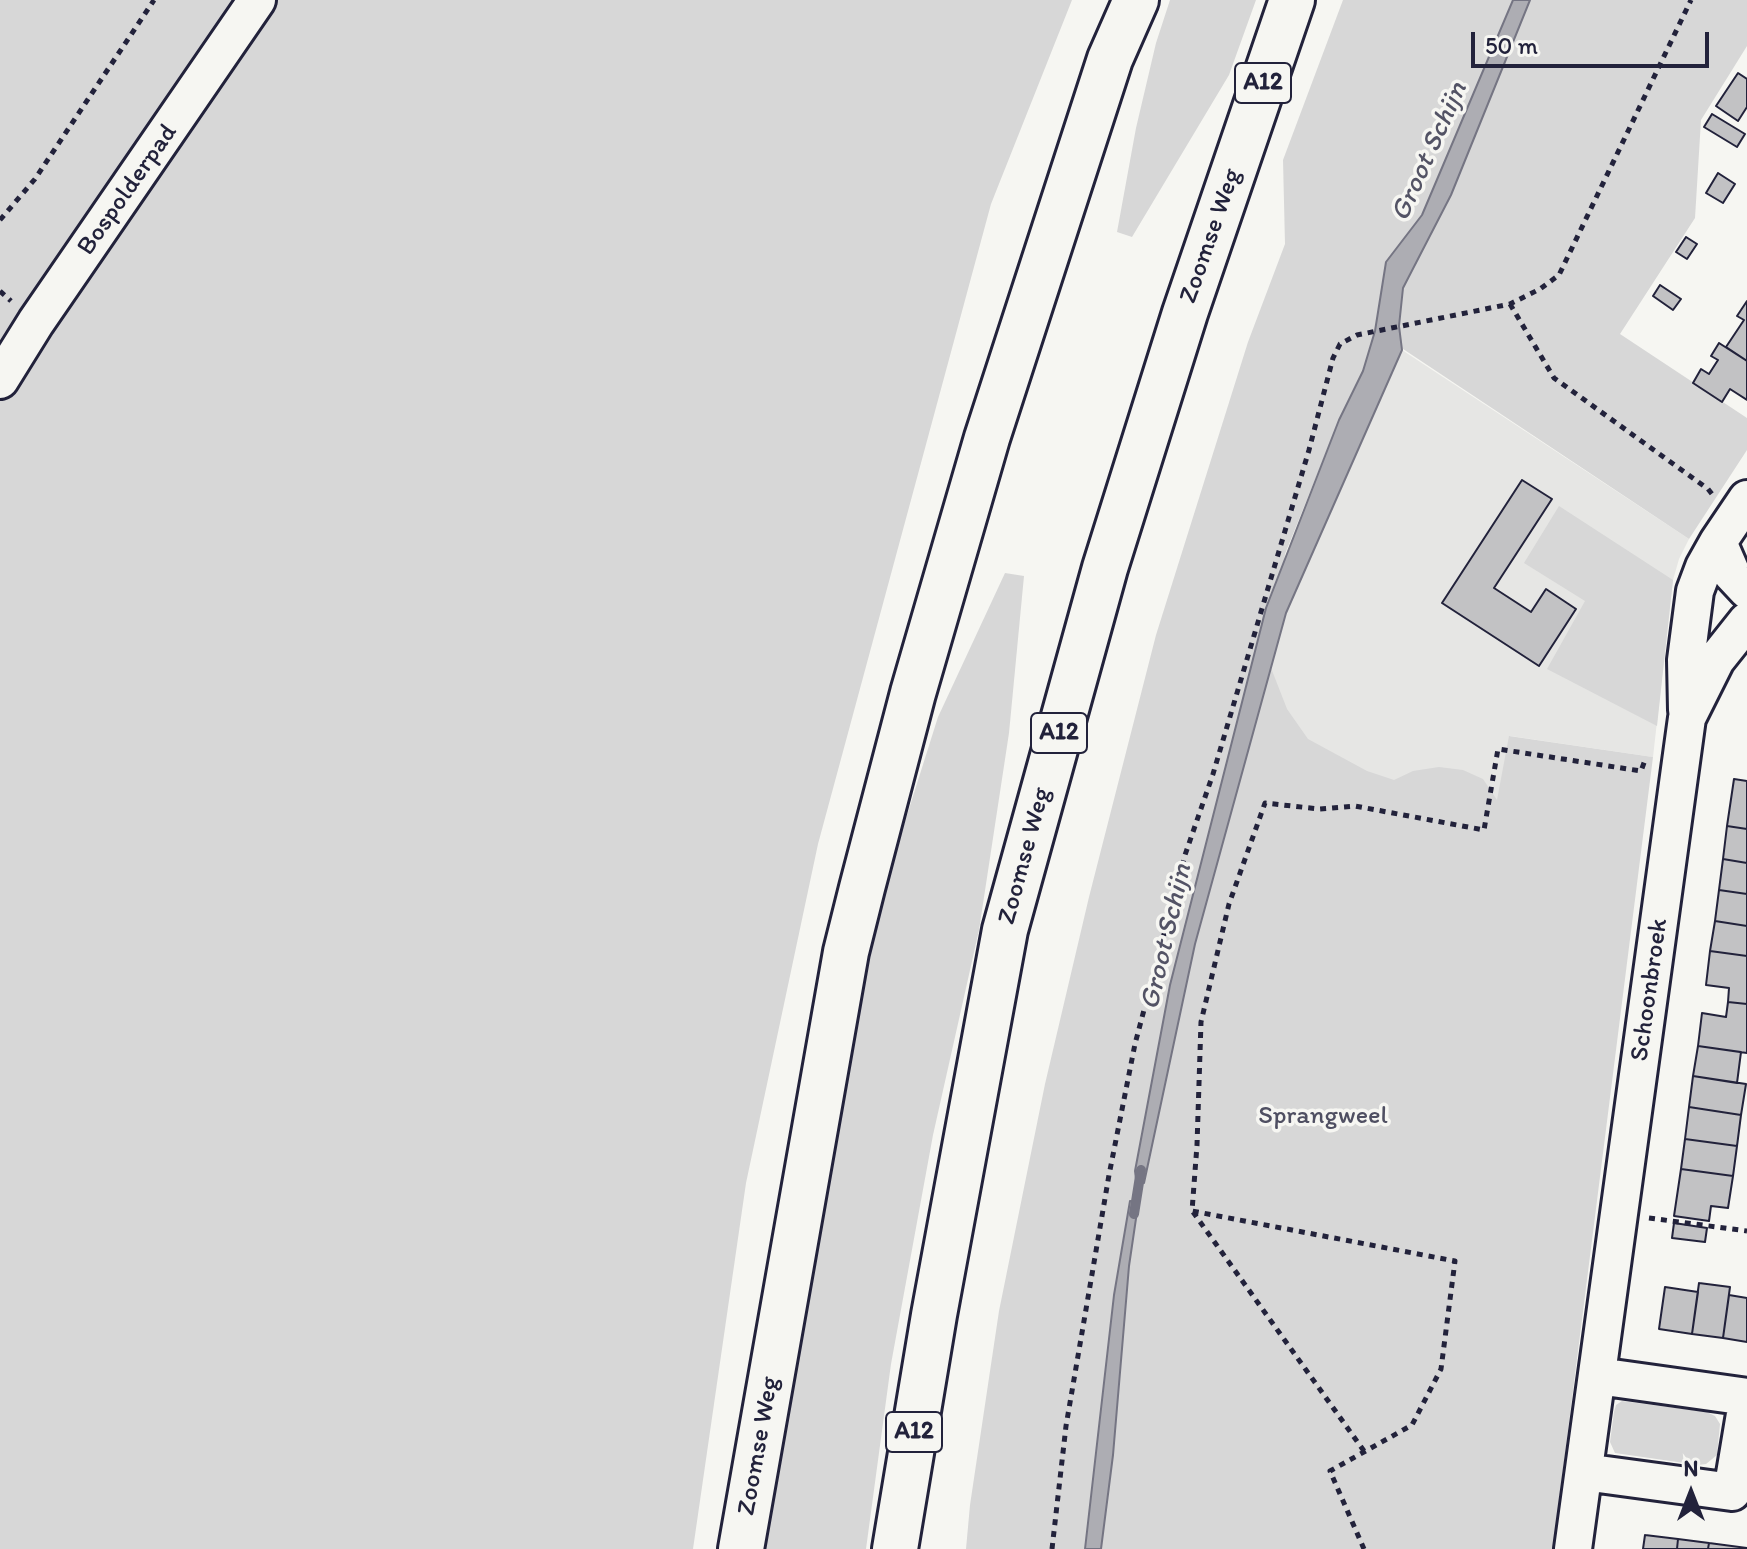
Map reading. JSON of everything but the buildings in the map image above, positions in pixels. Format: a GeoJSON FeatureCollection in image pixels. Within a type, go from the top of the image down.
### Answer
{"type":"FeatureCollection","features":[{"type":"Feature","properties":{"kind":"highway","name":"Zoomse Weg"},"geometry":{"type":"LineString","coordinates":[[741,1549],[846,952],[866,873],[913,693],[987,438],[1110,59],[1136,0]]}},
{"type":"Feature","properties":{"kind":"highway","name":"Zoomse Weg"},"geometry":{"type":"LineString","coordinates":[[895,1549],[934,1315],[1013,900],[1105,568],[1185,313],[1292,0]]}},
{"type":"Feature","properties":{"kind":"highway"},"geometry":{"type":"LineString","coordinates":[[925,1549],[934,1315]]}},
{"type":"Feature","properties":{"kind":"street","name":"Bospolderpad"},"geometry":{"type":"LineString","coordinates":[[0,380],[36,322],[257,0]]}},
{"type":"Feature","properties":{"kind":"street"},"geometry":{"type":"LineString","coordinates":[[1732,521],[1732,574],[1747,590]]}},
{"type":"Feature","properties":{"kind":"street"},"geometry":{"type":"LineString","coordinates":[[1687,718],[1686,660],[1695,591],[1704,567],[1732,521]]}},
{"type":"Feature","properties":{"kind":"street","name":"Schoonbroek"},"geometry":{"type":"LineString","coordinates":[[1573,1549],[1687,718],[1716,660],[1747,621]]}},
{"type":"Feature","properties":{"kind":"street"},"geometry":{"type":"LineString","coordinates":[[1584,1472],[1732,1492],[1747,1399],[1598,1376]]}},
{"type":"Feature","properties":{"kind":"path"},"geometry":{"type":"LineString","coordinates":[[0,220],[35,179],[154,0]]}},
{"type":"Feature","properties":{"kind":"path"},"geometry":{"type":"LineString","coordinates":[[1052,1549],[1069,1411],[1109,1175],[1135,1044],[1185,855],[1309,450],[1333,358],[1340,344],[1357,335],[1510,304],[1559,275],[1691,0]]}},
{"type":"Feature","properties":{"kind":"path"},"geometry":{"type":"LineString","coordinates":[[1510,304],[1554,378],[1708,489],[1732,521]]}},
{"type":"Feature","properties":{"kind":"path"},"geometry":{"type":"LineString","coordinates":[[1364,1451],[1192,1211],[1201,1022],[1229,904],[1265,803],[1319,809],[1355,806],[1484,830],[1498,749],[1641,771],[1649,748]]}},
{"type":"Feature","properties":{"kind":"path"},"geometry":{"type":"LineString","coordinates":[[1192,1211],[1455,1261],[1441,1369],[1412,1425],[1330,1471],[1364,1549]]}},
{"type":"Feature","properties":{"kind":"path"},"geometry":{"type":"LineString","coordinates":[[1620,1214],[1747,1231]]}},
{"type":"Feature","properties":{"kind":"shaded area"},"geometry":{"type":"Polygon","coordinates":[[[1513,0],[1530,0],[1451,195],[1403,288],[1399,326],[1402,350],[1286,613],[1195,944],[1144,1183],[1136,1179],[1135,1171],[1170,985],[1266,608],[1339,420],[1363,371],[1375,331],[1386,262],[1422,215],[1513,0]]]}},
{"type":"Feature","properties":{"kind":"shaded area"},"geometry":{"type":"Polygon","coordinates":[[[1402,350],[1689,539],[1673,580],[1653,757],[1510,736],[1494,821],[1242,770],[1286,613],[1402,350]]]}},
{"type":"Feature","properties":{"kind":"shaded area"},"geometry":{"type":"Polygon","coordinates":[[[1130,1201],[1138,1205],[1129,1266],[1113,1455],[1101,1549],[1085,1549],[1114,1295],[1130,1201]]]}},
{"type":"Feature","properties":{"kind":"green space"},"geometry":{"type":"Polygon","coordinates":[[[0,0],[1072,0],[991,204],[818,844],[746,1183],[693,1549],[0,1549],[0,0]]]}},
{"type":"Feature","properties":{"kind":"green space"},"geometry":{"type":"Polygon","coordinates":[[[1170,0],[1256,0],[1229,75],[1132,237],[1117,232],[1136,128],[1156,43],[1170,0]]]}},
{"type":"Feature","properties":{"kind":"green space","name":"Sprangweel"},"geometry":{"type":"Polygon","coordinates":[[[1343,0],[1747,0],[1747,46],[1701,120],[1695,218],[1620,334],[1747,418],[1747,450],[1689,539],[1376,331],[1363,371],[1339,420],[1285,554],[1271,668],[1287,709],[1308,739],[1367,771],[1394,780],[1413,771],[1439,767],[1463,770],[1483,779],[1497,800],[1509,736],[1653,757],[1553,1549],[966,1549],[999,1311],[1045,1084],[1089,897],[1156,635],[1248,342],[1285,244],[1283,160],[1343,0]]]}},
{"type":"Feature","properties":{"kind":"green space"},"geometry":{"type":"Polygon","coordinates":[[[1559,506],[1673,580],[1657,726],[1547,669],[1585,601],[1524,563],[1559,506]]]}},
{"type":"Feature","properties":{"kind":"green space"},"geometry":{"type":"Polygon","coordinates":[[[1005,573],[1024,576],[1009,733],[979,930],[933,1135],[891,1364],[866,1549],[764,1549],[791,1351],[831,1118],[878,907],[938,717],[1005,573]]]}},
{"type":"Feature","properties":{"kind":"green space"},"geometry":{"type":"Polygon","coordinates":[[[1622,1401],[1707,1412],[1715,1416],[1720,1424],[1717,1455],[1706,1464],[1698,1465],[1615,1453],[1610,1442],[1614,1412],[1616,1405],[1622,1401]]]}},
{"type":"Feature","properties":{"kind":"waterway","name":"Groot Schijn"},"geometry":{"type":"LineString","coordinates":[[1134,1214],[1141,1170]]}}]}
